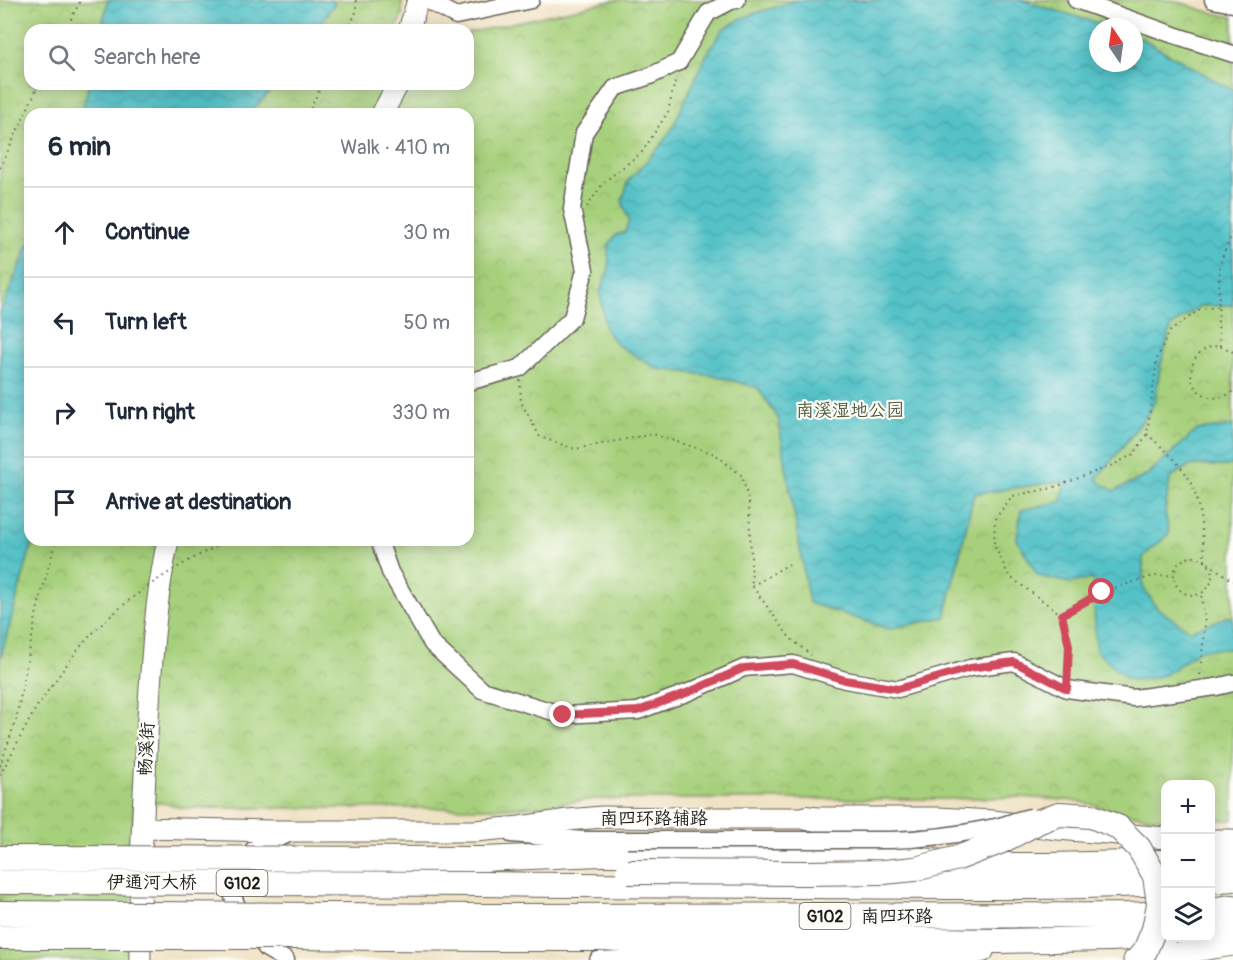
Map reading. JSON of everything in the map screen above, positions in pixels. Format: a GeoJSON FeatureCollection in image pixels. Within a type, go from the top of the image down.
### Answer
{"type":"FeatureCollection","features":[{"type":"Feature","properties":{"kind":"highway"},"geometry":{"type":"LineString","coordinates":[[484,884],[586,871],[884,872],[915,868],[958,858],[1002,841],[1040,821],[1059,814],[1091,816],[1118,827],[1139,848],[1155,876],[1159,904],[1154,929],[1145,951],[1136,960]]}},
{"type":"Feature","properties":{"kind":"highway"},"geometry":{"type":"LineString","coordinates":[[807,818],[876,830],[951,849],[1010,859],[1083,864]]}},
{"type":"Feature","properties":{"kind":"highway"},"geometry":{"type":"LineString","coordinates":[[0,858],[484,859],[601,854],[742,854],[909,859],[977,865],[1161,862]]}},
{"type":"Feature","properties":{"kind":"highway"},"geometry":{"type":"LineString","coordinates":[[549,856],[622,872]]}},
{"type":"Feature","properties":{"kind":"highway"},"geometry":{"type":"LineString","coordinates":[[1215,860],[1233,858]]}},
{"type":"Feature","properties":{"kind":"highway"},"geometry":{"type":"LineString","coordinates":[[1215,881],[1233,879]]}},
{"type":"Feature","properties":{"kind":"highway","name":"伊通河大桥"},"geometry":{"type":"LineString","coordinates":[[0,882],[484,884]]}},
{"type":"Feature","properties":{"kind":"highway","name":"南四环路"},"geometry":{"type":"LineString","coordinates":[[484,884],[961,888],[1161,883]]}},
{"type":"Feature","properties":{"kind":"highway"},"geometry":{"type":"LineString","coordinates":[[1215,909],[1233,907]]}},
{"type":"Feature","properties":{"kind":"highway","name":"伊通河大桥"},"geometry":{"type":"LineString","coordinates":[[0,913],[486,931]]}},
{"type":"Feature","properties":{"kind":"highway","name":"南四环路"},"geometry":{"type":"LineString","coordinates":[[486,931],[1161,913]]}},
{"type":"Feature","properties":{"kind":"highway"},"geometry":{"type":"LineString","coordinates":[[1218,947],[1233,930]]}},
{"type":"Feature","properties":{"kind":"highway"},"geometry":{"type":"LineString","coordinates":[[0,937],[293,937],[486,931],[664,938],[1044,940],[1161,936]]}},
{"type":"Feature","properties":{"kind":"highway"},"geometry":{"type":"LineString","coordinates":[[486,931],[538,948],[632,955],[868,957],[924,960]]}},
{"type":"Feature","properties":{"kind":"highway"},"geometry":{"type":"LineString","coordinates":[[938,960],[1044,940]]}},
{"type":"Feature","properties":{"kind":"main road"},"geometry":{"type":"LineString","coordinates":[[412,24],[426,0]]}},
{"type":"Feature","properties":{"kind":"main road"},"geometry":{"type":"LineString","coordinates":[[421,24],[426,0]]}},
{"type":"Feature","properties":{"kind":"main road"},"geometry":{"type":"LineString","coordinates":[[374,108],[382,90]]}},
{"type":"Feature","properties":{"kind":"main road"},"geometry":{"type":"LineString","coordinates":[[385,108],[395,90]]}},
{"type":"Feature","properties":{"kind":"main road","name":"畅溪街"},"geometry":{"type":"LineString","coordinates":[[153,960],[149,828],[154,623],[167,546]]}},
{"type":"Feature","properties":{"kind":"main road","name":"畅溪街"},"geometry":{"type":"LineString","coordinates":[[140,960],[170,592],[178,546]]}},
{"type":"Feature","properties":{"kind":"main road","name":"南四环路辅路"},"geometry":{"type":"LineString","coordinates":[[149,828],[475,831],[602,817],[938,818],[993,820],[1079,831],[1161,838]]}},
{"type":"Feature","properties":{"kind":"main road"},"geometry":{"type":"LineString","coordinates":[[1215,840],[1233,840]]}},
{"type":"Feature","properties":{"kind":"main road"},"geometry":{"type":"LineString","coordinates":[[1136,960],[1218,947]]}},
{"type":"Feature","properties":{"kind":"street"},"geometry":{"type":"LineString","coordinates":[[426,0],[456,16],[531,0]]}},
{"type":"Feature","properties":{"kind":"street"},"geometry":{"type":"LineString","coordinates":[[474,380],[520,368],[572,318],[585,270],[572,209],[584,133],[615,88],[650,76],[679,62],[708,13],[730,1],[737,0]]}},
{"type":"Feature","properties":{"kind":"street"},"geometry":{"type":"LineString","coordinates":[[1076,0],[1233,54]]}},
{"type":"Feature","properties":{"kind":"street"},"geometry":{"type":"LineString","coordinates":[[1214,0],[1233,4]]}},
{"type":"Feature","properties":{"kind":"street"},"geometry":{"type":"LineString","coordinates":[[381,546],[390,572],[432,644],[482,690],[563,715],[638,711],[744,668],[793,664],[845,680],[898,689],[970,668],[1014,662],[1067,689],[1134,698],[1233,683]]}},
{"type":"Feature","properties":{"kind":"street"},"geometry":{"type":"LineString","coordinates":[[475,831],[584,840],[891,840],[947,836],[1027,818],[1059,814]]}},
{"type":"Feature","properties":{"kind":"street"},"geometry":{"type":"LineString","coordinates":[[286,960],[267,949],[245,923],[233,897],[236,871],[254,849],[298,831]]}},
{"type":"Feature","properties":{"kind":"street"},"geometry":{"type":"LineString","coordinates":[[598,960],[632,955]]}},
{"type":"Feature","properties":{"kind":"path"},"geometry":{"type":"LineString","coordinates":[[68,24],[81,0]]}},
{"type":"Feature","properties":{"kind":"path"},"geometry":{"type":"LineString","coordinates":[[351,24],[356,12],[356,0]]}},
{"type":"Feature","properties":{"kind":"path"},"geometry":{"type":"LineString","coordinates":[[575,225],[603,183],[642,152],[668,112],[679,62]]}},
{"type":"Feature","properties":{"kind":"path"},"geometry":{"type":"LineString","coordinates":[[28,108],[36,90]]}},
{"type":"Feature","properties":{"kind":"path"},"geometry":{"type":"LineString","coordinates":[[311,108],[319,90]]}},
{"type":"Feature","properties":{"kind":"path"},"geometry":{"type":"LineString","coordinates":[[0,168],[24,116]]}},
{"type":"Feature","properties":{"kind":"path"},"geometry":{"type":"LineString","coordinates":[[1220,346],[1220,263],[1233,231]]}},
{"type":"Feature","properties":{"kind":"path"},"geometry":{"type":"LineString","coordinates":[[1067,689],[1069,646],[1062,615],[1009,576],[994,545],[995,519],[1012,496],[1052,488],[1113,465],[1134,454],[1147,434],[1157,359],[1169,332],[1200,309],[1219,307]]}},
{"type":"Feature","properties":{"kind":"path"},"geometry":{"type":"LineString","coordinates":[[1232,394],[1213,398],[1205,395],[1198,390],[1191,373],[1192,364],[1203,350],[1220,346],[1233,352]]}},
{"type":"Feature","properties":{"kind":"path"},"geometry":{"type":"LineString","coordinates":[[520,368],[521,402],[540,436],[575,449],[653,434],[715,454],[742,476],[749,503],[752,586],[790,638],[817,659]]}},
{"type":"Feature","properties":{"kind":"path"},"geometry":{"type":"LineString","coordinates":[[1147,434],[1165,449],[1187,476],[1197,502],[1205,561],[1212,572],[1210,585],[1201,593],[1188,594],[1177,587],[1173,575],[1178,564],[1194,556],[1205,561],[1233,581]]}},
{"type":"Feature","properties":{"kind":"path"},"geometry":{"type":"LineString","coordinates":[[0,766],[16,720],[38,606],[54,546]]}},
{"type":"Feature","properties":{"kind":"path"},"geometry":{"type":"LineString","coordinates":[[0,775],[36,708],[89,637],[147,585],[217,546]]}},
{"type":"Feature","properties":{"kind":"path"},"geometry":{"type":"LineString","coordinates":[[752,586],[789,564]]}},
{"type":"Feature","properties":{"kind":"path"},"geometry":{"type":"LineString","coordinates":[[1062,615],[1102,592],[1153,576],[1173,575]]}},
{"type":"Feature","properties":{"kind":"path"},"geometry":{"type":"LineString","coordinates":[[1201,593],[1205,623],[1202,666]]}},
{"type":"Feature","properties":{"kind":"green space","name":"南溪湿地公园"},"geometry":{"type":"Polygon","coordinates":[[[0,0],[402,0],[402,15],[398,24],[24,24],[24,90],[474,90],[474,32],[615,0],[1173,0],[1205,11],[1233,17],[1233,820],[1215,820],[1215,780],[1161,780],[1161,818],[1130,814],[1077,801],[1020,797],[595,799],[505,808],[181,808],[170,804],[134,800],[129,960],[0,960],[0,0]]]}},
{"type":"Feature","properties":{"kind":"water"},"geometry":{"type":"Polygon","coordinates":[[[108,0],[330,0],[335,3],[320,24],[102,24],[108,0]]]}},
{"type":"Feature","properties":{"kind":"water"},"geometry":{"type":"Polygon","coordinates":[[[797,0],[1021,0],[1089,20],[1089,72],[1143,72],[1143,39],[1233,89],[1233,305],[1200,306],[1171,327],[1160,368],[1155,402],[1096,479],[1114,491],[1146,476],[1197,430],[1233,426],[1233,464],[1190,466],[1170,479],[1165,511],[1169,534],[1143,557],[1143,587],[1157,608],[1190,631],[1226,617],[1233,617],[1233,649],[1198,651],[1168,673],[1137,680],[1127,679],[1096,651],[1093,579],[1070,583],[1038,576],[1017,539],[1021,510],[1062,501],[1064,481],[974,494],[945,617],[889,629],[809,603],[778,418],[758,388],[716,376],[657,369],[616,344],[605,329],[600,292],[609,269],[608,246],[616,235],[625,232],[629,221],[622,201],[629,180],[661,145],[672,129],[704,59],[722,30],[744,17],[797,0]]]}},
{"type":"Feature","properties":{"kind":"water"},"geometry":{"type":"Polygon","coordinates":[[[87,90],[271,90],[255,108],[83,108],[87,90]]]}},
{"type":"Feature","properties":{"kind":"water"},"geometry":{"type":"Polygon","coordinates":[[[24,256],[24,546],[31,546],[0,660],[0,312],[24,256]]]}},
{"type":"Feature","properties":{"kind":"route"},"geometry":{"type":"LineString","coordinates":[[563,715],[638,711],[744,668],[793,664],[845,680],[898,689],[970,668],[1014,662],[1067,689],[1069,646],[1062,615],[1102,592]]}}]}
